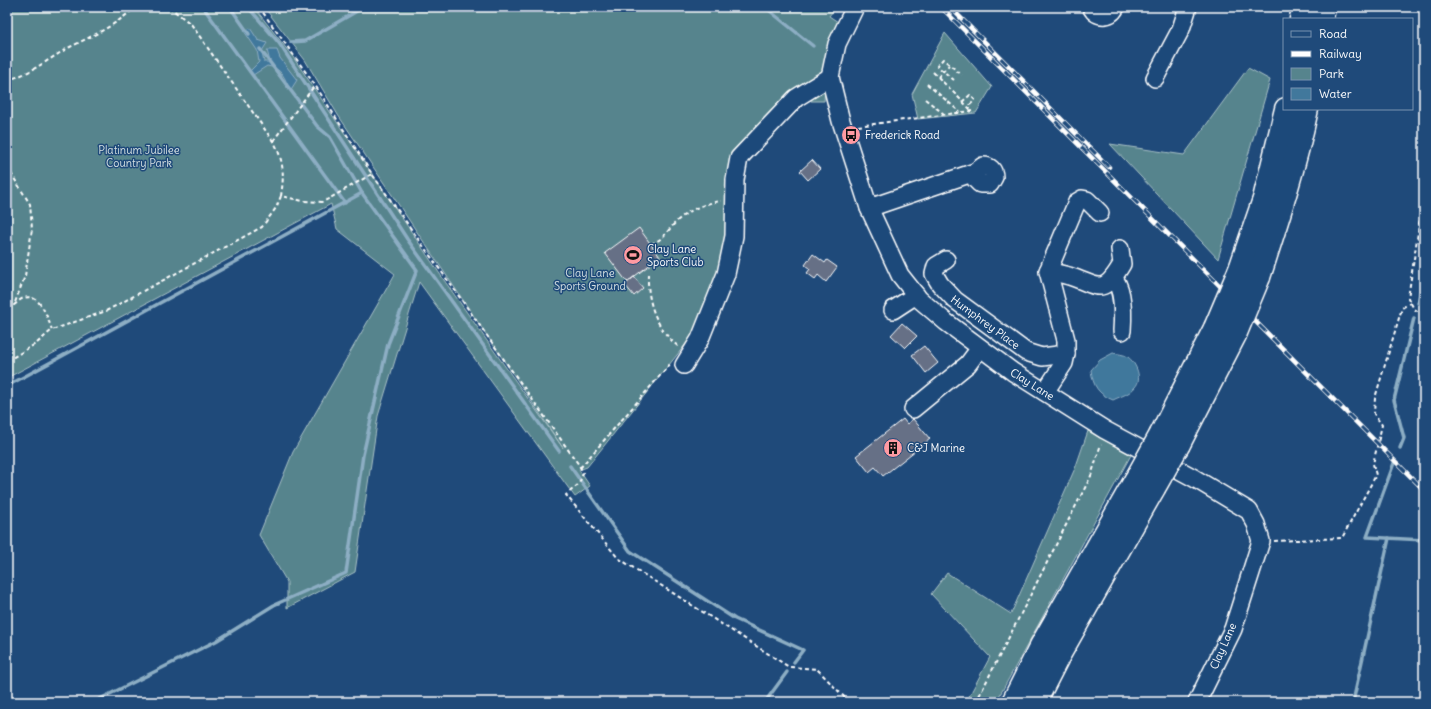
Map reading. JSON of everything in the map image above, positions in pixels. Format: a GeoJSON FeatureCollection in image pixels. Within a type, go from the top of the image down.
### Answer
{"type":"FeatureCollection","features":[{"type":"Feature","properties":{"kind":"highway"},"geometry":{"type":"LineString","coordinates":[[1302,18],[1303,7]]}},
{"type":"Feature","properties":{"kind":"highway"},"geometry":{"type":"LineString","coordinates":[[1322,18],[1324,7]]}},
{"type":"Feature","properties":{"kind":"highway"},"geometry":{"type":"LineString","coordinates":[[1249,273],[1264,199],[1286,110]]}},
{"type":"Feature","properties":{"kind":"highway"},"geometry":{"type":"LineString","coordinates":[[1013,702],[1041,646],[1145,483],[1170,439],[1225,331],[1249,273],[1280,212],[1300,142],[1307,110]]}},
{"type":"Feature","properties":{"kind":"highway"},"geometry":{"type":"LineString","coordinates":[[1035,702],[1145,483]]}},
{"type":"Feature","properties":{"kind":"street","name":"Clay Lane"},"geometry":{"type":"LineString","coordinates":[[855,7],[837,44],[830,77],[841,121],[869,208],[900,275],[916,295],[946,322],[1013,372],[1105,430],[1194,478],[1249,511],[1256,524],[1261,541],[1233,629],[1197,702]]}},
{"type":"Feature","properties":{"kind":"street"},"geometry":{"type":"LineString","coordinates":[[1091,7],[1096,13],[1103,16],[1109,14],[1116,7]]}},
{"type":"Feature","properties":{"kind":"street"},"geometry":{"type":"LineString","coordinates":[[1155,78],[1181,29],[1188,7]]}},
{"type":"Feature","properties":{"kind":"street"},"geometry":{"type":"LineString","coordinates":[[679,362],[700,339],[726,274],[734,236],[736,169],[739,158],[796,98],[830,77]]}},
{"type":"Feature","properties":{"kind":"street"},"geometry":{"type":"LineString","coordinates":[[869,208],[975,172]]}},
{"type":"Feature","properties":{"kind":"street"},"geometry":{"type":"LineString","coordinates":[[1045,392],[1064,363],[1066,354],[1063,328],[1050,286],[1048,271],[1077,202],[1082,199],[1088,200],[1100,213]]}},
{"type":"Feature","properties":{"kind":"street"},"geometry":{"type":"LineString","coordinates":[[1048,271],[1069,276],[1094,286],[1104,285],[1113,278],[1122,264],[1120,249]]}},
{"type":"Feature","properties":{"kind":"street","name":"Humphrey Place"},"geometry":{"type":"LineString","coordinates":[[946,260],[936,266],[934,274],[940,284],[955,300],[1026,352],[1042,357],[1066,354]]}},
{"type":"Feature","properties":{"kind":"street"},"geometry":{"type":"LineString","coordinates":[[1113,278],[1118,283],[1122,308],[1122,331]]}},
{"type":"Feature","properties":{"kind":"street"},"geometry":{"type":"LineString","coordinates":[[893,310],[916,295]]}},
{"type":"Feature","properties":{"kind":"street"},"geometry":{"type":"LineString","coordinates":[[913,409],[968,364],[980,348]]}},
{"type":"Feature","properties":{"kind":"path"},"geometry":{"type":"LineString","coordinates":[[7,80],[24,75],[37,68],[69,48],[100,32],[135,7]]}},
{"type":"Feature","properties":{"kind":"path"},"geometry":{"type":"LineString","coordinates":[[7,361],[37,343],[52,330],[106,311],[262,227],[276,208],[281,196],[284,179],[281,156],[273,141],[191,24],[169,7]]}},
{"type":"Feature","properties":{"kind":"path"},"geometry":{"type":"LineString","coordinates":[[259,7],[315,85],[372,174],[580,468],[583,473],[579,484],[566,495],[618,558],[789,667],[816,669],[849,702]]}},
{"type":"Feature","properties":{"kind":"path"},"geometry":{"type":"LineString","coordinates":[[954,80],[937,66],[943,59],[962,75]]}},
{"type":"Feature","properties":{"kind":"path"},"geometry":{"type":"LineString","coordinates":[[938,78],[949,64]]}},
{"type":"Feature","properties":{"kind":"path"},"geometry":{"type":"LineString","coordinates":[[841,121],[851,127],[972,111],[933,72]]}},
{"type":"Feature","properties":{"kind":"path"},"geometry":{"type":"LineString","coordinates":[[927,84],[960,112]]}},
{"type":"Feature","properties":{"kind":"path"},"geometry":{"type":"LineString","coordinates":[[273,141],[315,85]]}},
{"type":"Feature","properties":{"kind":"path"},"geometry":{"type":"LineString","coordinates":[[962,102],[970,95],[976,100],[968,108]]}},
{"type":"Feature","properties":{"kind":"path"},"geometry":{"type":"LineString","coordinates":[[925,99],[944,114]]}},
{"type":"Feature","properties":{"kind":"path"},"geometry":{"type":"LineString","coordinates":[[7,167],[30,204],[32,229],[25,276],[14,305]]}},
{"type":"Feature","properties":{"kind":"path"},"geometry":{"type":"LineString","coordinates":[[281,196],[303,202],[323,202],[372,174]]}},
{"type":"Feature","properties":{"kind":"path"},"geometry":{"type":"LineString","coordinates":[[1424,194],[1409,290],[1410,303],[1414,309],[1424,315]]}},
{"type":"Feature","properties":{"kind":"path"},"geometry":{"type":"LineString","coordinates":[[651,244],[659,241],[676,222],[694,210],[710,203],[735,200]]}},
{"type":"Feature","properties":{"kind":"path"},"geometry":{"type":"LineString","coordinates":[[7,308],[24,298],[30,297],[38,301],[45,311],[52,330]]}},
{"type":"Feature","properties":{"kind":"path"},"geometry":{"type":"LineString","coordinates":[[1261,541],[1342,538],[1376,475],[1373,464],[1382,425],[1374,414],[1375,398],[1402,308],[1410,303]]}},
{"type":"Feature","properties":{"kind":"path"},"geometry":{"type":"LineString","coordinates":[[580,468],[679,362]]}},
{"type":"Feature","properties":{"kind":"path"},"geometry":{"type":"LineString","coordinates":[[976,702],[1091,476],[1105,430]]}},
{"type":"Feature","properties":{"kind":"green space"},"geometry":{"type":"Polygon","coordinates":[[[7,7],[254,7],[293,57],[446,283],[563,448],[338,115],[305,60],[264,7],[836,7],[829,16],[838,22],[828,45],[824,101],[811,101],[808,85],[793,91],[771,111],[732,153],[727,173],[726,190],[728,235],[721,276],[703,317],[689,340],[587,467],[579,470],[590,486],[575,497],[419,282],[378,416],[355,572],[287,608],[287,582],[259,535],[293,452],[395,274],[337,229],[331,204],[7,378],[7,7]]]}},
{"type":"Feature","properties":{"kind":"green space"},"geometry":{"type":"Polygon","coordinates":[[[945,33],[992,87],[976,113],[918,119],[912,94],[945,33]]]}},
{"type":"Feature","properties":{"kind":"green space"},"geometry":{"type":"Polygon","coordinates":[[[1248,68],[1270,80],[1218,259],[1110,144],[1184,155],[1248,68]]]}},
{"type":"Feature","properties":{"kind":"green space"},"geometry":{"type":"Polygon","coordinates":[[[1088,431],[1131,455],[996,702],[966,702],[990,657],[931,594],[947,573],[1011,614],[1076,466],[1088,431]]]}},
{"type":"Feature","properties":{"kind":"water"},"geometry":{"type":"Polygon","coordinates":[[[250,28],[258,40],[267,43],[262,51],[264,62],[270,62],[267,50],[277,50],[280,58],[297,80],[290,91],[280,71],[272,67],[267,66],[253,75],[250,71],[259,62],[257,50],[244,31],[250,28]]]}},
{"type":"Feature","properties":{"kind":"water"},"geometry":{"type":"Polygon","coordinates":[[[1113,353],[1128,357],[1134,363],[1138,371],[1138,380],[1137,384],[1128,393],[1113,400],[1097,389],[1093,381],[1091,370],[1100,360],[1113,353]]]}},
{"type":"Feature","properties":{"kind":"building"},"geometry":{"type":"Polygon","coordinates":[[[812,160],[820,169],[808,180],[800,171],[812,160]]]}},
{"type":"Feature","properties":{"kind":"building","name":"Clay Lane Sports Club"},"geometry":{"type":"Polygon","coordinates":[[[639,228],[660,257],[627,282],[605,253],[639,228]]]}},
{"type":"Feature","properties":{"kind":"building"},"geometry":{"type":"Polygon","coordinates":[[[813,254],[825,263],[827,260],[837,267],[826,282],[818,275],[815,279],[807,273],[810,269],[805,265],[813,254]]]}},
{"type":"Feature","properties":{"kind":"building"},"geometry":{"type":"Polygon","coordinates":[[[634,277],[643,288],[634,296],[625,285],[634,277]]]}},
{"type":"Feature","properties":{"kind":"building"},"geometry":{"type":"Polygon","coordinates":[[[902,323],[917,336],[905,348],[891,335],[902,323]]]}},
{"type":"Feature","properties":{"kind":"building"},"geometry":{"type":"Polygon","coordinates":[[[924,346],[938,363],[926,373],[912,355],[924,346]]]}},
{"type":"Feature","properties":{"kind":"building","name":"C&J Marine"},"geometry":{"type":"Polygon","coordinates":[[[903,419],[907,424],[913,419],[930,439],[883,476],[875,467],[869,472],[856,456],[903,419]]]}},
{"type":"Feature","properties":{"kind":"waterway"},"geometry":{"type":"LineString","coordinates":[[203,7],[345,203]]}},
{"type":"Feature","properties":{"kind":"waterway"},"geometry":{"type":"LineString","coordinates":[[230,7],[249,34]]}},
{"type":"Feature","properties":{"kind":"waterway"},"geometry":{"type":"LineString","coordinates":[[248,7],[279,43],[407,239],[559,451]]}},
{"type":"Feature","properties":{"kind":"waterway"},"geometry":{"type":"LineString","coordinates":[[291,42],[305,41],[364,7]]}},
{"type":"Feature","properties":{"kind":"waterway"},"geometry":{"type":"LineString","coordinates":[[765,7],[813,46]]}},
{"type":"Feature","properties":{"kind":"waterway"},"geometry":{"type":"LineString","coordinates":[[94,702],[216,641],[274,605],[346,573],[363,455],[388,344],[417,270],[362,193],[330,137],[317,126],[260,49]]}},
{"type":"Feature","properties":{"kind":"waterway"},"geometry":{"type":"LineString","coordinates":[[7,386],[362,193]]}},
{"type":"Feature","properties":{"kind":"waterway"},"geometry":{"type":"LineString","coordinates":[[1418,303],[1424,275]]}},
{"type":"Feature","properties":{"kind":"waterway"},"geometry":{"type":"LineString","coordinates":[[1400,448],[1404,438],[1394,400],[1414,318]]}},
{"type":"Feature","properties":{"kind":"waterway"},"geometry":{"type":"LineString","coordinates":[[1394,463],[1367,537],[1424,540]]}},
{"type":"Feature","properties":{"kind":"waterway"},"geometry":{"type":"LineString","coordinates":[[570,466],[630,551],[735,619],[803,650],[794,662]]}},
{"type":"Feature","properties":{"kind":"waterway"},"geometry":{"type":"LineString","coordinates":[[1353,702],[1389,538]]}},
{"type":"Feature","properties":{"kind":"waterway"},"geometry":{"type":"LineString","coordinates":[[765,702],[787,672]]}},
{"type":"Feature","properties":{"kind":"railway"},"geometry":{"type":"LineString","coordinates":[[941,7],[1424,490]]}},
{"type":"Feature","properties":{"kind":"railway"},"geometry":{"type":"LineString","coordinates":[[950,7],[1109,167]]}},
{"type":"Feature","properties":{"kind":"place","name":"Frederick Road"},"geometry":{"type":"Point","coordinates":[851,135]}},
{"type":"Feature","properties":{"kind":"place","name":"Clay Lane Sports Club"},"geometry":{"type":"Point","coordinates":[633,255]}},
{"type":"Feature","properties":{"kind":"place","name":"C&J Marine"},"geometry":{"type":"Point","coordinates":[893,448]}},
{"type":"Feature","properties":{"kind":"park label","name":"Platinum Jubilee Country Park"},"geometry":{"type":"Point","coordinates":[139,156]}},
{"type":"Feature","properties":{"kind":"park label","name":"Clay Lane Sports Ground"},"geometry":{"type":"Point","coordinates":[590,279]}}]}
